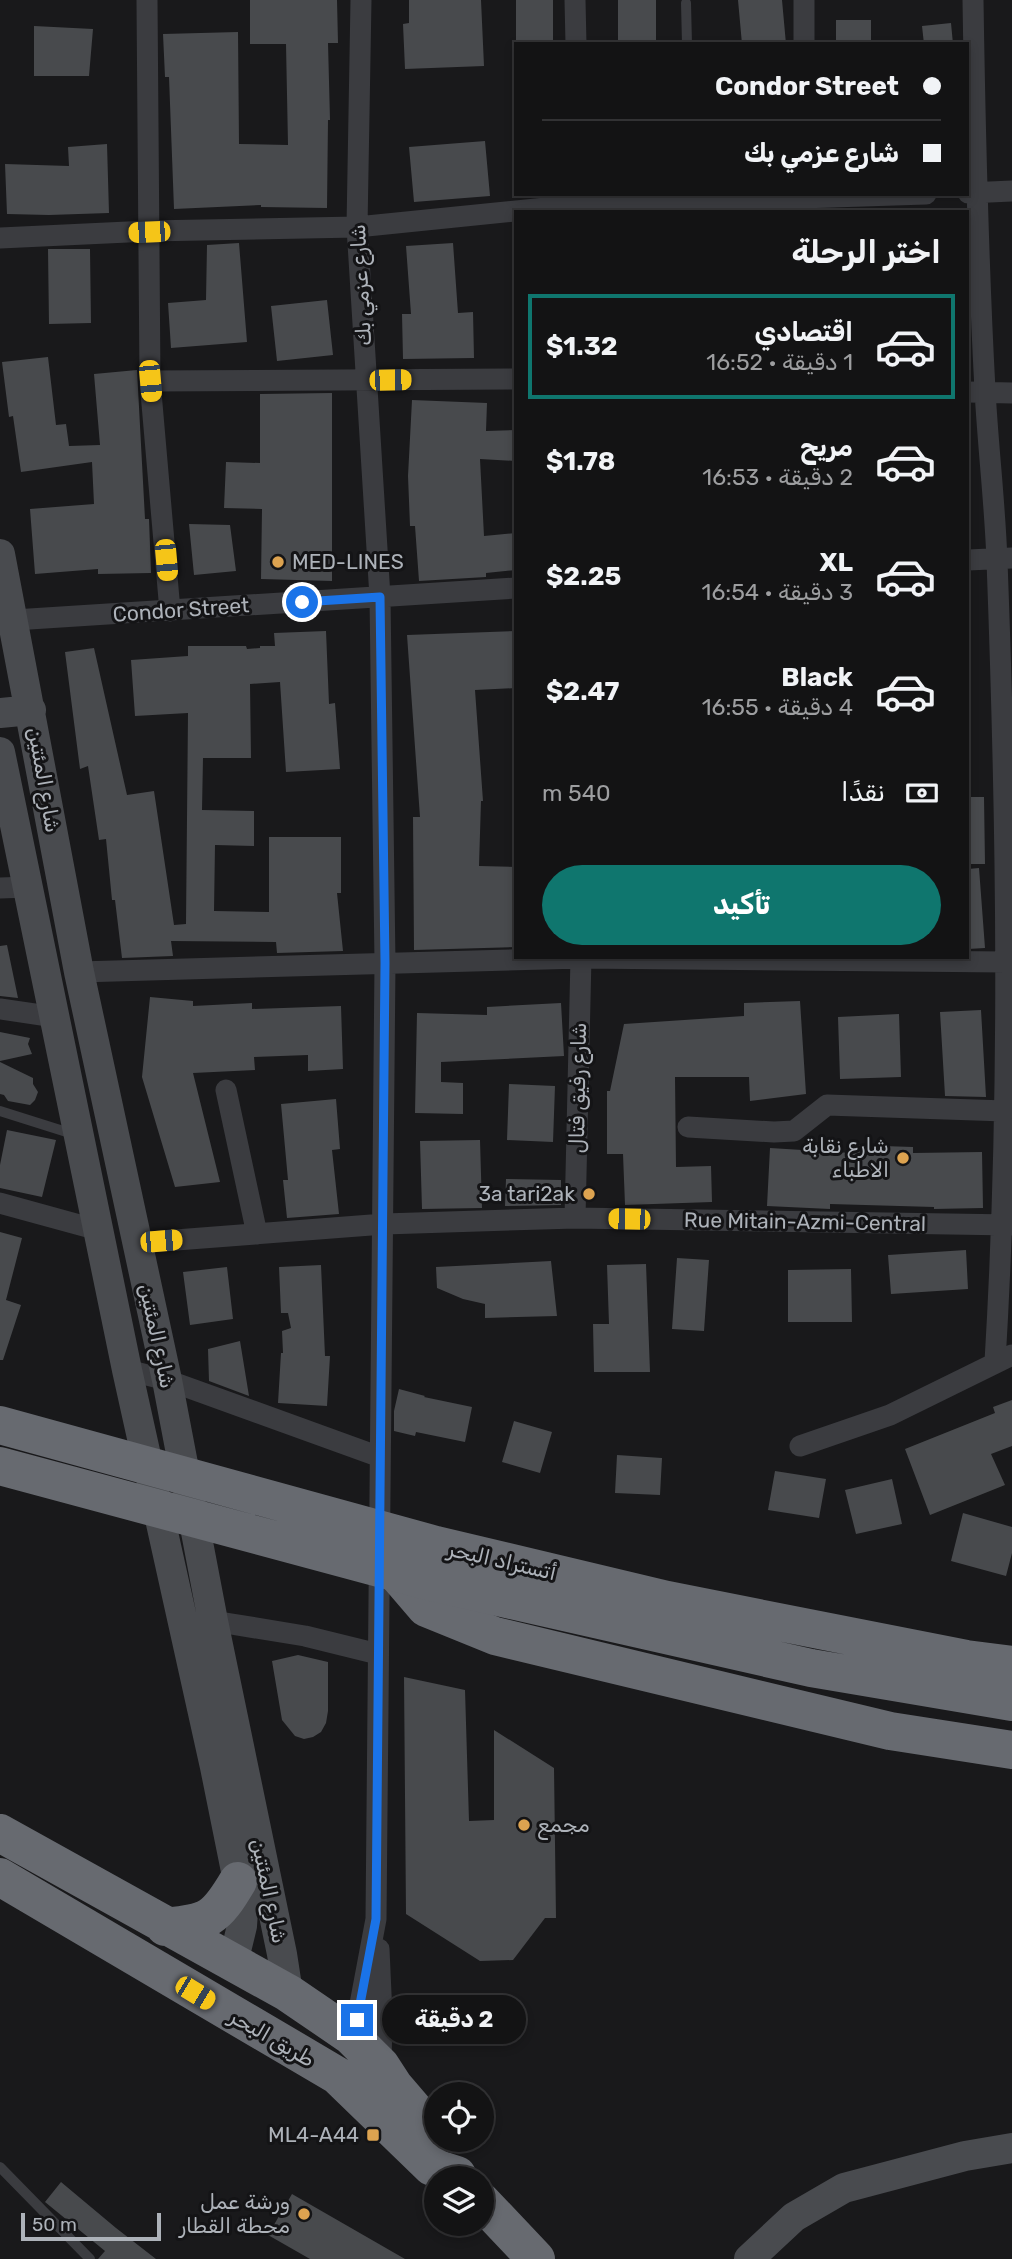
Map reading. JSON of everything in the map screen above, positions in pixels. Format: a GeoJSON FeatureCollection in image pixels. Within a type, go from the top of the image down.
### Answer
{"type":"FeatureCollection","features":[{"type":"Feature","properties":{"kind":"highway","name":"أتستراد البحر"},"geometry":{"type":"LineString","coordinates":[[0,1425],[436,1545],[667,1601],[966,1660],[1012,1665]]}},
{"type":"Feature","properties":{"kind":"highway","name":"أتستراد البحر"},"geometry":{"type":"LineString","coordinates":[[0,1466],[397,1573],[639,1630],[811,1668],[1012,1702]]}},
{"type":"Feature","properties":{"kind":"highway"},"geometry":{"type":"LineString","coordinates":[[397,1573],[426,1608],[495,1636],[890,1731],[1012,1750]]}},
{"type":"Feature","properties":{"kind":"highway","name":"طريق البحر"},"geometry":{"type":"LineString","coordinates":[[0,1833],[288,1993],[366,2051],[424,2121]]}},
{"type":"Feature","properties":{"kind":"highway","name":"طريق البحر"},"geometry":{"type":"LineString","coordinates":[[0,1877],[338,2076],[431,2166]]}},
{"type":"Feature","properties":{"kind":"highway"},"geometry":{"type":"LineString","coordinates":[[165,1927],[210,1919],[224,1905],[238,1881]]}},
{"type":"Feature","properties":{"kind":"highway"},"geometry":{"type":"LineString","coordinates":[[217,2006],[233,1962]]}},
{"type":"Feature","properties":{"kind":"highway"},"geometry":{"type":"LineString","coordinates":[[338,2076],[366,2051]]}},
{"type":"Feature","properties":{"kind":"highway","name":"طريق البحر"},"geometry":{"type":"LineString","coordinates":[[494,2215],[536,2259]]}},
{"type":"Feature","properties":{"kind":"street"},"geometry":{"type":"LineString","coordinates":[[147,0],[150,381],[170,611]]}},
{"type":"Feature","properties":{"kind":"street","name":"شارع عزمي بك"},"geometry":{"type":"LineString","coordinates":[[361,0],[357,228],[380,597],[385,963],[376,1919],[357,2020],[366,2051]]}},
{"type":"Feature","properties":{"kind":"street"},"geometry":{"type":"LineString","coordinates":[[575,0],[576,42]]}},
{"type":"Feature","properties":{"kind":"street"},"geometry":{"type":"LineString","coordinates":[[803,0],[804,42]]}},
{"type":"Feature","properties":{"kind":"street"},"geometry":{"type":"LineString","coordinates":[[800,1446],[923,1401],[1004,1359],[1008,1225],[1005,1111],[1004,558],[976,392],[972,193],[973,0]]}},
{"type":"Feature","properties":{"kind":"street"},"geometry":{"type":"LineString","coordinates":[[972,193],[1012,191]]}},
{"type":"Feature","properties":{"kind":"street"},"geometry":{"type":"LineString","coordinates":[[520,210],[575,204],[808,201],[892,196]]}},
{"type":"Feature","properties":{"kind":"street"},"geometry":{"type":"LineString","coordinates":[[0,238],[357,228],[514,211]]}},
{"type":"Feature","properties":{"kind":"street"},"geometry":{"type":"LineString","coordinates":[[150,381],[514,379]]}},
{"type":"Feature","properties":{"kind":"street"},"geometry":{"type":"LineString","coordinates":[[976,392],[1012,393]]}},
{"type":"Feature","properties":{"kind":"street","name":"شارع المئتين"},"geometry":{"type":"LineString","coordinates":[[0,554],[79,972],[167,1380],[288,1993]]}},
{"type":"Feature","properties":{"kind":"street"},"geometry":{"type":"LineString","coordinates":[[969,560],[1004,558]]}},
{"type":"Feature","properties":{"kind":"street","name":"Condor Street"},"geometry":{"type":"LineString","coordinates":[[14,620],[514,588]]}},
{"type":"Feature","properties":{"kind":"street"},"geometry":{"type":"LineString","coordinates":[[0,713],[31,710]]}},
{"type":"Feature","properties":{"kind":"street","name":"شارع المئتين"},"geometry":{"type":"LineString","coordinates":[[0,753],[14,887],[55,1017],[162,1536],[238,1881],[243,1911],[233,1962]]}},
{"type":"Feature","properties":{"kind":"street"},"geometry":{"type":"LineString","coordinates":[[79,972],[516,959]]}},
{"type":"Feature","properties":{"kind":"street","name":"شارع رفيق فتال"},"geometry":{"type":"LineString","coordinates":[[576,1218],[581,959]]}},
{"type":"Feature","properties":{"kind":"street"},"geometry":{"type":"LineString","coordinates":[[868,959],[1006,962]]}},
{"type":"Feature","properties":{"kind":"street"},"geometry":{"type":"LineString","coordinates":[[0,1009],[55,1017]]}},
{"type":"Feature","properties":{"kind":"street"},"geometry":{"type":"LineString","coordinates":[[226,1090],[257,1234]]}},
{"type":"Feature","properties":{"kind":"street"},"geometry":{"type":"LineString","coordinates":[[688,1127],[793,1131],[803,1126],[827,1105],[1005,1111]]}},
{"type":"Feature","properties":{"kind":"street"},"geometry":{"type":"LineString","coordinates":[[0,1203],[98,1230]]}},
{"type":"Feature","properties":{"kind":"street","name":"Rue Mitain-Azmi-Central"},"geometry":{"type":"LineString","coordinates":[[137,1243],[384,1224],[576,1218],[1008,1225]]}},
{"type":"Feature","properties":{"kind":"street"},"geometry":{"type":"LineString","coordinates":[[127,1370],[167,1380],[380,1457]]}},
{"type":"Feature","properties":{"kind":"street"},"geometry":{"type":"LineString","coordinates":[[213,1621],[305,1636],[378,1654]]}},
{"type":"Feature","properties":{"kind":"street"},"geometry":{"type":"LineString","coordinates":[[366,2051],[382,2016],[376,1919]]}},
{"type":"Feature","properties":{"kind":"street"},"geometry":{"type":"LineString","coordinates":[[749,2259],[794,2217],[844,2188],[965,2156],[1012,2148]]}},
{"type":"Feature","properties":{"kind":"lane"},"geometry":{"type":"LineString","coordinates":[[686,2],[687,42]]}},
{"type":"Feature","properties":{"kind":"lane"},"geometry":{"type":"LineString","coordinates":[[0,1111],[79,1136]]}},
{"type":"Feature","properties":{"kind":"lane"},"geometry":{"type":"LineString","coordinates":[[0,2168],[90,2259]]}},
{"type":"Feature","properties":{"kind":"building"},"geometry":{"type":"Polygon","coordinates":[[[250,0],[337,0],[338,43],[328,43],[330,120],[327,208],[261,205],[174,209],[169,77],[165,77],[163,34],[238,32],[239,144],[288,145],[286,44],[250,44],[250,0]]]}},
{"type":"Feature","properties":{"kind":"building"},"geometry":{"type":"Polygon","coordinates":[[[409,0],[481,0],[484,66],[405,69],[403,24],[409,23],[409,0]]]}},
{"type":"Feature","properties":{"kind":"building"},"geometry":{"type":"Polygon","coordinates":[[[516,0],[553,0],[553,42],[516,42],[516,0]]]}},
{"type":"Feature","properties":{"kind":"building"},"geometry":{"type":"Polygon","coordinates":[[[618,0],[656,0],[656,42],[618,42],[618,0]]]}},
{"type":"Feature","properties":{"kind":"building"},"geometry":{"type":"Polygon","coordinates":[[[738,0],[782,0],[786,42],[742,42],[738,0]]]}},
{"type":"Feature","properties":{"kind":"building"},"geometry":{"type":"Polygon","coordinates":[[[836,20],[871,20],[871,42],[836,42],[836,20]]]}},
{"type":"Feature","properties":{"kind":"building"},"geometry":{"type":"Polygon","coordinates":[[[951,23],[953,42],[924,42],[922,26],[951,23]]]}},
{"type":"Feature","properties":{"kind":"building"},"geometry":{"type":"Polygon","coordinates":[[[34,26],[93,29],[89,76],[34,76],[34,26]]]}},
{"type":"Feature","properties":{"kind":"building"},"geometry":{"type":"Polygon","coordinates":[[[485,141],[490,196],[414,202],[409,147],[485,141]]]}},
{"type":"Feature","properties":{"kind":"building"},"geometry":{"type":"Polygon","coordinates":[[[107,144],[109,213],[7,214],[5,164],[69,166],[68,147],[107,144]]]}},
{"type":"Feature","properties":{"kind":"building"},"geometry":{"type":"Polygon","coordinates":[[[239,243],[247,342],[171,348],[168,303],[206,300],[207,245],[239,243]]]}},
{"type":"Feature","properties":{"kind":"building"},"geometry":{"type":"Polygon","coordinates":[[[453,243],[458,313],[473,312],[474,358],[403,359],[402,314],[411,314],[406,246],[453,243]]]}},
{"type":"Feature","properties":{"kind":"building"},"geometry":{"type":"Polygon","coordinates":[[[48,249],[90,249],[91,323],[49,324],[48,249]]]}},
{"type":"Feature","properties":{"kind":"building"},"geometry":{"type":"Polygon","coordinates":[[[327,300],[333,355],[277,361],[271,306],[327,300]]]}},
{"type":"Feature","properties":{"kind":"building"},"geometry":{"type":"Polygon","coordinates":[[[48,357],[56,425],[66,424],[69,446],[100,445],[94,374],[137,370],[145,519],[149,519],[151,573],[98,574],[98,569],[35,574],[30,509],[94,504],[92,462],[21,472],[13,416],[9,417],[2,362],[48,357]]]}},
{"type":"Feature","properties":{"kind":"building"},"geometry":{"type":"Polygon","coordinates":[[[332,393],[332,581],[261,579],[262,509],[224,508],[226,462],[260,463],[260,394],[332,393]]]}},
{"type":"Feature","properties":{"kind":"building"},"geometry":{"type":"Polygon","coordinates":[[[412,400],[487,403],[486,431],[514,430],[514,461],[480,459],[484,536],[514,533],[514,570],[486,573],[486,577],[419,581],[415,526],[410,526],[408,476],[412,400]]]}},
{"type":"Feature","properties":{"kind":"building"},"geometry":{"type":"Polygon","coordinates":[[[189,524],[230,525],[236,571],[194,575],[189,524]]]}},
{"type":"Feature","properties":{"kind":"building"},"geometry":{"type":"Polygon","coordinates":[[[326,631],[329,704],[335,703],[340,769],[286,772],[280,682],[250,684],[251,758],[203,758],[202,810],[254,811],[254,846],[215,845],[214,911],[269,912],[269,837],[341,837],[341,893],[337,893],[343,951],[277,953],[276,942],[171,941],[173,956],[122,958],[115,900],[112,900],[106,839],[99,840],[88,766],[80,769],[65,652],[94,648],[127,795],[154,791],[174,925],[186,924],[188,713],[135,716],[131,660],[188,656],[188,646],[246,646],[247,649],[275,646],[274,633],[326,631]]]}},
{"type":"Feature","properties":{"kind":"building"},"geometry":{"type":"Polygon","coordinates":[[[514,631],[514,688],[475,690],[483,801],[479,866],[514,867],[514,947],[414,950],[413,817],[420,817],[407,635],[514,631]]]}},
{"type":"Feature","properties":{"kind":"building"},"geometry":{"type":"Polygon","coordinates":[[[969,797],[984,797],[985,864],[969,864],[969,797]]]}},
{"type":"Feature","properties":{"kind":"building"},"geometry":{"type":"Polygon","coordinates":[[[979,868],[985,948],[969,949],[969,869],[979,868]]]}},
{"type":"Feature","properties":{"kind":"building"},"geometry":{"type":"Polygon","coordinates":[[[7,945],[18,998],[0,996],[0,946],[7,945]]]}},
{"type":"Feature","properties":{"kind":"building"},"geometry":{"type":"Polygon","coordinates":[[[150,997],[193,1001],[193,1006],[252,1003],[252,1009],[341,1006],[343,1069],[308,1071],[308,1055],[254,1057],[255,1070],[193,1073],[220,1182],[175,1187],[142,1077],[150,997]]]}},
{"type":"Feature","properties":{"kind":"building"},"geometry":{"type":"Polygon","coordinates":[[[800,1001],[806,1094],[750,1101],[749,1077],[675,1077],[676,1167],[711,1166],[712,1202],[625,1205],[623,1154],[607,1154],[607,1091],[610,1091],[624,1024],[744,1016],[744,1003],[800,1001]]]}},
{"type":"Feature","properties":{"kind":"building"},"geometry":{"type":"Polygon","coordinates":[[[561,1003],[564,1056],[441,1062],[441,1082],[463,1083],[463,1114],[415,1113],[417,1013],[487,1015],[487,1007],[561,1003]]]}},
{"type":"Feature","properties":{"kind":"building"},"geometry":{"type":"Polygon","coordinates":[[[981,1010],[986,1097],[945,1096],[940,1012],[981,1010]]]}},
{"type":"Feature","properties":{"kind":"building"},"geometry":{"type":"Polygon","coordinates":[[[899,1014],[901,1077],[840,1079],[838,1017],[899,1014]]]}},
{"type":"Feature","properties":{"kind":"building"},"geometry":{"type":"Polygon","coordinates":[[[0,1032],[30,1038],[28,1044],[32,1054],[0,1061],[0,1032]]]}},
{"type":"Feature","properties":{"kind":"building"},"geometry":{"type":"Polygon","coordinates":[[[0,1062],[33,1078],[38,1092],[30,1105],[8,1101],[0,1094],[0,1062]]]}},
{"type":"Feature","properties":{"kind":"building"},"geometry":{"type":"Polygon","coordinates":[[[509,1084],[555,1086],[553,1142],[507,1140],[509,1084]]]}},
{"type":"Feature","properties":{"kind":"building"},"geometry":{"type":"Polygon","coordinates":[[[336,1099],[340,1149],[332,1150],[339,1214],[287,1218],[283,1180],[288,1180],[281,1104],[336,1099]]]}},
{"type":"Feature","properties":{"kind":"building"},"geometry":{"type":"Polygon","coordinates":[[[7,1130],[56,1140],[42,1197],[0,1188],[0,1165],[7,1130]]]}},
{"type":"Feature","properties":{"kind":"building"},"geometry":{"type":"Polygon","coordinates":[[[480,1140],[482,1208],[422,1209],[420,1141],[480,1140]]]}},
{"type":"Feature","properties":{"kind":"building"},"geometry":{"type":"Polygon","coordinates":[[[852,1145],[913,1147],[913,1153],[982,1152],[983,1208],[934,1209],[830,1204],[830,1209],[767,1206],[770,1148],[851,1153],[852,1145]]]}},
{"type":"Feature","properties":{"kind":"building"},"geometry":{"type":"Polygon","coordinates":[[[506,1179],[561,1180],[561,1205],[505,1206],[506,1179]]]}},
{"type":"Feature","properties":{"kind":"building"},"geometry":{"type":"Polygon","coordinates":[[[0,1232],[22,1238],[6,1300],[21,1305],[3,1360],[0,1360],[0,1232]]]}},
{"type":"Feature","properties":{"kind":"building"},"geometry":{"type":"Polygon","coordinates":[[[966,1250],[968,1289],[891,1294],[888,1255],[966,1250]]]}},
{"type":"Feature","properties":{"kind":"building"},"geometry":{"type":"Polygon","coordinates":[[[677,1258],[709,1260],[704,1331],[672,1329],[677,1258]]]}},
{"type":"Feature","properties":{"kind":"building"},"geometry":{"type":"Polygon","coordinates":[[[551,1261],[557,1316],[485,1318],[485,1304],[463,1299],[437,1288],[436,1267],[551,1261]]]}},
{"type":"Feature","properties":{"kind":"building"},"geometry":{"type":"Polygon","coordinates":[[[646,1264],[650,1372],[594,1372],[593,1324],[609,1324],[607,1265],[646,1264]]]}},
{"type":"Feature","properties":{"kind":"building"},"geometry":{"type":"Polygon","coordinates":[[[321,1265],[325,1356],[330,1356],[327,1406],[278,1403],[283,1353],[282,1331],[291,1328],[288,1313],[281,1313],[279,1267],[321,1265]]]}},
{"type":"Feature","properties":{"kind":"building"},"geometry":{"type":"Polygon","coordinates":[[[227,1267],[233,1319],[190,1325],[183,1272],[227,1267]]]}},
{"type":"Feature","properties":{"kind":"building"},"geometry":{"type":"Polygon","coordinates":[[[851,1269],[852,1322],[788,1322],[788,1270],[851,1269]]]}},
{"type":"Feature","properties":{"kind":"building"},"geometry":{"type":"Polygon","coordinates":[[[240,1341],[249,1396],[209,1381],[208,1349],[240,1341]]]}},
{"type":"Feature","properties":{"kind":"building"},"geometry":{"type":"Polygon","coordinates":[[[399,1389],[472,1407],[465,1442],[416,1432],[415,1436],[394,1431],[394,1411],[399,1389]]]}},
{"type":"Feature","properties":{"kind":"building"},"geometry":{"type":"Polygon","coordinates":[[[1012,1400],[1012,1446],[991,1454],[1005,1485],[930,1515],[905,1449],[995,1413],[993,1407],[1012,1400]]]}},
{"type":"Feature","properties":{"kind":"building"},"geometry":{"type":"Polygon","coordinates":[[[514,1421],[552,1432],[540,1473],[502,1462],[514,1421]]]}},
{"type":"Feature","properties":{"kind":"building"},"geometry":{"type":"Polygon","coordinates":[[[617,1455],[662,1458],[660,1495],[615,1493],[617,1455]]]}},
{"type":"Feature","properties":{"kind":"building"},"geometry":{"type":"Polygon","coordinates":[[[775,1471],[826,1479],[819,1518],[768,1510],[775,1471]]]}},
{"type":"Feature","properties":{"kind":"building"},"geometry":{"type":"Polygon","coordinates":[[[892,1479],[902,1524],[856,1534],[845,1490],[892,1479]]]}},
{"type":"Feature","properties":{"kind":"building"},"geometry":{"type":"Polygon","coordinates":[[[963,1513],[1012,1527],[1012,1553],[1006,1576],[951,1561],[963,1513]]]}},
{"type":"Feature","properties":{"kind":"building"},"geometry":{"type":"Polygon","coordinates":[[[298,1655],[328,1662],[326,1723],[321,1732],[304,1739],[295,1736],[282,1720],[272,1661],[298,1655]]]}},
{"type":"Feature","properties":{"kind":"building"},"geometry":{"type":"Polygon","coordinates":[[[404,1677],[465,1690],[469,1821],[494,1820],[494,1730],[554,1768],[556,1918],[545,1918],[513,1960],[480,1961],[406,1914],[404,1677]]]}},
{"type":"Feature","properties":{"kind":"building"},"geometry":{"type":"Polygon","coordinates":[[[61,2182],[156,2259],[98,2259],[105,2251],[45,2202],[61,2182]]]}},
{"type":"Feature","properties":{"kind":"building","name":"ورشة عمل محطة القطار"},"geometry":{"type":"Polygon","coordinates":[[[292,2194],[405,2259],[310,2259],[268,2235],[292,2194]]]}},
{"type":"Feature","properties":{"kind":"place","name":"MED-LINES"},"geometry":{"type":"Point","coordinates":[278,562]}},
{"type":"Feature","properties":{"kind":"place","name":"شارع نقابة الاطباء"},"geometry":{"type":"Point","coordinates":[903,1158]}},
{"type":"Feature","properties":{"kind":"place","name":"3a tari2ak"},"geometry":{"type":"Point","coordinates":[589,1194]}},
{"type":"Feature","properties":{"kind":"place","name":"مجمع"},"geometry":{"type":"Point","coordinates":[524,1825]}},
{"type":"Feature","properties":{"kind":"place","name":"ML4-A44"},"geometry":{"type":"Point","coordinates":[373,2135]}},
{"type":"Feature","properties":{"kind":"place","name":"ورشة عمل محطة القطار"},"geometry":{"type":"Point","coordinates":[304,2214]}},
{"type":"Feature","properties":{"kind":"route"},"geometry":{"type":"LineString","coordinates":[[302,602],[380,597],[385,963],[376,1919],[357,2020]]}}]}
